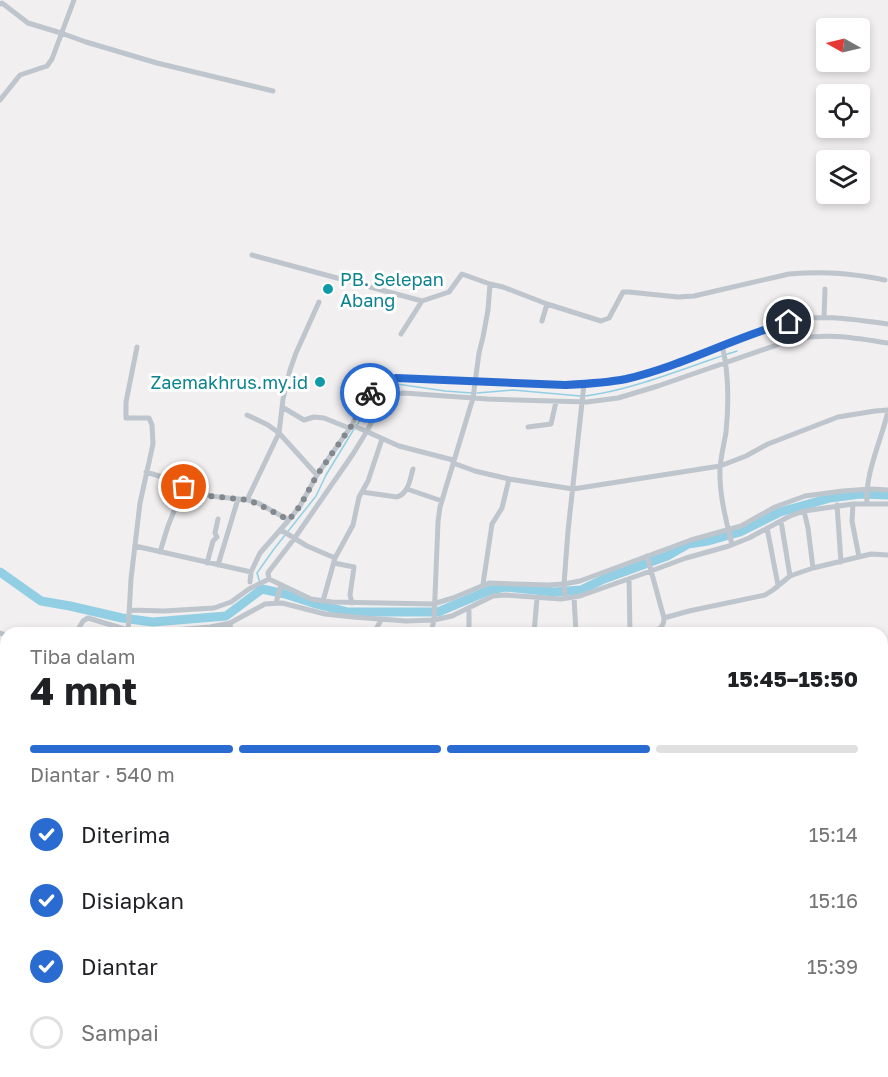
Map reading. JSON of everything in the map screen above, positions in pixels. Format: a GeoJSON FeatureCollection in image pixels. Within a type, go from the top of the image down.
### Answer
{"type":"FeatureCollection","features":[{"type":"Feature","properties":{"kind":"street"},"geometry":{"type":"LineString","coordinates":[[0,100],[20,75],[46,66],[52,59],[74,0]]}},
{"type":"Feature","properties":{"kind":"street"},"geometry":{"type":"LineString","coordinates":[[0,4],[2,3],[28,23],[86,42],[157,63],[273,91]]}},
{"type":"Feature","properties":{"kind":"street"},"geometry":{"type":"LineString","coordinates":[[252,255],[422,301],[449,292],[462,274],[601,321],[609,318],[623,292],[678,297],[693,296],[789,274],[806,273],[856,274],[885,280]]}},
{"type":"Feature","properties":{"kind":"street"},"geometry":{"type":"LineString","coordinates":[[432,627],[438,522],[442,501],[473,397],[490,284]]}},
{"type":"Feature","properties":{"kind":"street"},"geometry":{"type":"LineString","coordinates":[[824,318],[825,289]]}},
{"type":"Feature","properties":{"kind":"street"},"geometry":{"type":"LineString","coordinates":[[401,334],[422,301]]}},
{"type":"Feature","properties":{"kind":"street"},"geometry":{"type":"LineString","coordinates":[[247,500],[279,433],[286,385],[293,361],[319,302]]}},
{"type":"Feature","properties":{"kind":"street"},"geometry":{"type":"LineString","coordinates":[[542,321],[547,304]]}},
{"type":"Feature","properties":{"kind":"street"},"geometry":{"type":"LineString","coordinates":[[250,582],[251,572],[260,553],[282,531],[300,506],[317,475],[352,426],[363,402],[377,384],[396,378],[584,386],[644,374],[723,347],[758,331],[801,319],[852,319],[888,324]]}},
{"type":"Feature","properties":{"kind":"street"},"geometry":{"type":"LineString","coordinates":[[780,324],[784,342]]}},
{"type":"Feature","properties":{"kind":"street"},"geometry":{"type":"LineString","coordinates":[[268,580],[268,573],[366,431],[381,404],[393,394],[556,402],[618,398],[784,342],[815,335],[888,343]]}},
{"type":"Feature","properties":{"kind":"street"},"geometry":{"type":"LineString","coordinates":[[723,347],[728,375],[728,413],[720,466],[722,496],[732,543]]}},
{"type":"Feature","properties":{"kind":"street"},"geometry":{"type":"LineString","coordinates":[[128,627],[140,503],[153,444],[149,418],[126,418],[126,402],[136,348]]}},
{"type":"Feature","properties":{"kind":"street"},"geometry":{"type":"LineString","coordinates":[[565,597],[568,531],[584,386]]}},
{"type":"Feature","properties":{"kind":"street"},"geometry":{"type":"LineString","coordinates":[[528,428],[551,424],[556,402]]}},
{"type":"Feature","properties":{"kind":"street"},"geometry":{"type":"LineString","coordinates":[[282,407],[304,420],[314,417],[324,418],[352,426],[382,439],[475,471],[573,489],[720,466],[768,444],[838,417],[888,411],[875,453],[866,502]]}},
{"type":"Feature","properties":{"kind":"street"},"geometry":{"type":"LineString","coordinates":[[247,416],[268,425],[279,433],[317,475]]}},
{"type":"Feature","properties":{"kind":"street"},"geometry":{"type":"LineString","coordinates":[[323,601],[334,560],[353,525],[357,504],[368,481],[382,439]]}},
{"type":"Feature","properties":{"kind":"street"},"geometry":{"type":"LineString","coordinates":[[363,492],[397,497],[403,495],[407,489],[412,469]]}},
{"type":"Feature","properties":{"kind":"street"},"geometry":{"type":"LineString","coordinates":[[146,472],[185,484],[210,496],[247,500],[289,520]]}},
{"type":"Feature","properties":{"kind":"street"},"geometry":{"type":"LineString","coordinates":[[483,584],[492,524],[502,508],[509,479]]}},
{"type":"Feature","properties":{"kind":"street"},"geometry":{"type":"LineString","coordinates":[[160,552],[185,484]]}},
{"type":"Feature","properties":{"kind":"street"},"geometry":{"type":"LineString","coordinates":[[407,489],[442,501]]}},
{"type":"Feature","properties":{"kind":"street"},"geometry":{"type":"LineString","coordinates":[[268,580],[302,596],[323,601],[434,605],[489,583],[564,585],[580,581],[691,540],[728,531],[775,507],[805,496],[843,490],[888,490]]}},
{"type":"Feature","properties":{"kind":"street"},"geometry":{"type":"LineString","coordinates":[[218,565],[238,499]]}},
{"type":"Feature","properties":{"kind":"street"},"geometry":{"type":"LineString","coordinates":[[210,627],[230,624],[265,604],[277,600],[325,614],[381,620],[423,621],[452,615],[493,596],[574,597],[748,538],[804,511],[866,502],[888,504]]}},
{"type":"Feature","properties":{"kind":"street"},"geometry":{"type":"LineString","coordinates":[[853,504],[853,528],[859,557]]}},
{"type":"Feature","properties":{"kind":"street"},"geometry":{"type":"LineString","coordinates":[[837,505],[841,562]]}},
{"type":"Feature","properties":{"kind":"street"},"geometry":{"type":"LineString","coordinates":[[804,511],[813,568]]}},
{"type":"Feature","properties":{"kind":"street"},"geometry":{"type":"LineString","coordinates":[[207,563],[213,541],[217,537],[215,532],[218,519]]}},
{"type":"Feature","properties":{"kind":"street"},"geometry":{"type":"LineString","coordinates":[[781,521],[790,576]]}},
{"type":"Feature","properties":{"kind":"street"},"geometry":{"type":"LineString","coordinates":[[767,528],[778,585]]}},
{"type":"Feature","properties":{"kind":"street"},"geometry":{"type":"LineString","coordinates":[[282,531],[334,560],[354,567],[350,595],[352,603]]}},
{"type":"Feature","properties":{"kind":"street"},"geometry":{"type":"LineString","coordinates":[[135,546],[251,572]]}},
{"type":"Feature","properties":{"kind":"street"},"geometry":{"type":"LineString","coordinates":[[664,618],[765,595],[790,576],[813,568],[871,554],[888,555]]}},
{"type":"Feature","properties":{"kind":"street"},"geometry":{"type":"LineString","coordinates":[[647,558],[664,618],[662,627]]}},
{"type":"Feature","properties":{"kind":"street"},"geometry":{"type":"LineString","coordinates":[[629,579],[630,627]]}},
{"type":"Feature","properties":{"kind":"street"},"geometry":{"type":"LineString","coordinates":[[130,612],[214,608],[231,602],[268,580]]}},
{"type":"Feature","properties":{"kind":"street"},"geometry":{"type":"LineString","coordinates":[[277,600],[281,587]]}},
{"type":"Feature","properties":{"kind":"street"},"geometry":{"type":"LineString","coordinates":[[574,597],[576,627]]}},
{"type":"Feature","properties":{"kind":"street"},"geometry":{"type":"LineString","coordinates":[[535,627],[537,598]]}},
{"type":"Feature","properties":{"kind":"street"},"geometry":{"type":"LineString","coordinates":[[469,608],[469,627]]}},
{"type":"Feature","properties":{"kind":"street"},"geometry":{"type":"LineString","coordinates":[[80,627],[88,618],[118,627]]}},
{"type":"Feature","properties":{"kind":"street"},"geometry":{"type":"LineString","coordinates":[[377,627],[381,620]]}},
{"type":"Feature","properties":{"kind":"street"},"geometry":{"type":"LineString","coordinates":[[697,1077],[708,1077]]}},
{"type":"Feature","properties":{"kind":"waterway"},"geometry":{"type":"LineString","coordinates":[[585,396],[623,389],[737,351]]}},
{"type":"Feature","properties":{"kind":"waterway"},"geometry":{"type":"LineString","coordinates":[[357,425],[371,403],[388,384],[472,393]]}},
{"type":"Feature","properties":{"kind":"waterway"},"geometry":{"type":"LineString","coordinates":[[477,393],[513,390],[580,396]]}},
{"type":"Feature","properties":{"kind":"waterway"},"geometry":{"type":"LineString","coordinates":[[262,589],[257,573],[316,496],[354,429]]}},
{"type":"Feature","properties":{"kind":"waterway"},"geometry":{"type":"LineString","coordinates":[[0,572],[41,601],[153,622],[226,616],[262,589],[348,612],[438,612],[490,590],[505,587],[554,592],[581,590],[667,556],[688,544],[740,532],[780,512],[830,498],[860,494],[888,495]]}},
{"type":"Feature","properties":{"kind":"way so far"},"geometry":{"type":"LineString","coordinates":[[184,487],[185,484],[210,496],[248,500],[289,520],[352,425],[370,393]]}},
{"type":"Feature","properties":{"kind":"place","name":"PB. Selepan Abang"},"geometry":{"type":"Point","coordinates":[328,289]}},
{"type":"Feature","properties":{"kind":"place","name":"Zaemakhrus.my.id"},"geometry":{"type":"Point","coordinates":[320,382]}},
{"type":"Feature","properties":{"kind":"route"},"geometry":{"type":"LineString","coordinates":[[370,393],[377,384],[396,378],[565,385],[624,379],[684,361],[758,331],[789,322]]}}]}
